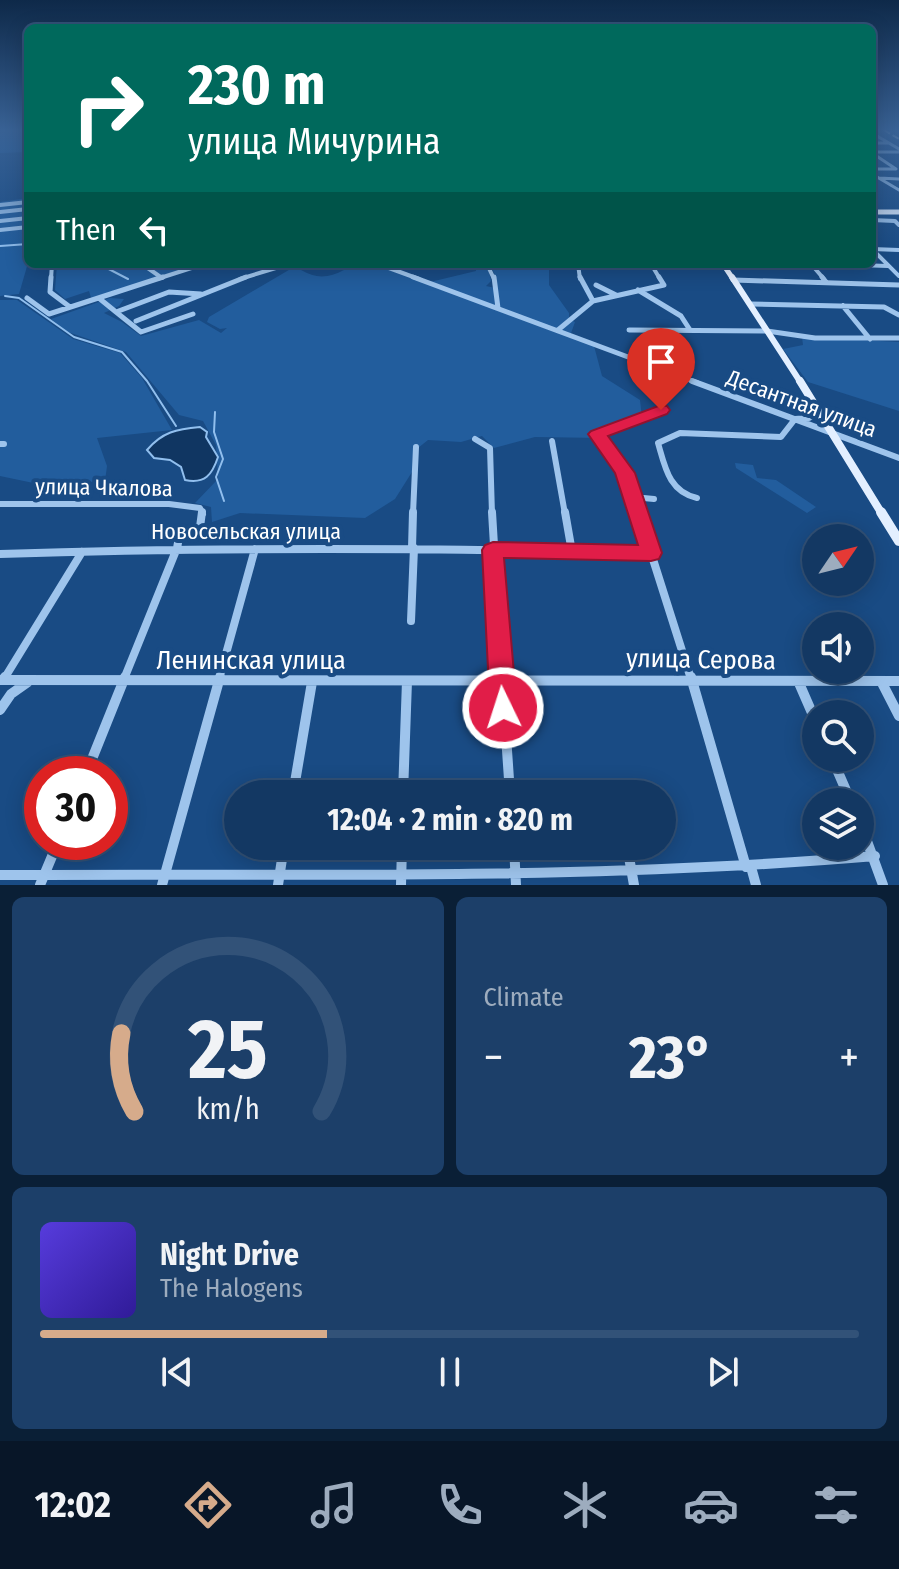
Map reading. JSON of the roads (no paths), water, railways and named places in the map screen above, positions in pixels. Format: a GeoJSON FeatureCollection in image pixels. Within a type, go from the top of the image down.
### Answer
{"type":"FeatureCollection","features":[{"type":"Feature","properties":{"kind":"main road"},"geometry":{"type":"LineString","coordinates":[[876,212],[899,212]]}},
{"type":"Feature","properties":{"kind":"main road"},"geometry":{"type":"LineString","coordinates":[[726,268],[899,541]]}},
{"type":"Feature","properties":{"kind":"street"},"geometry":{"type":"LineString","coordinates":[[876,175],[899,179]]}},
{"type":"Feature","properties":{"kind":"street"},"geometry":{"type":"LineString","coordinates":[[876,176],[897,189]]}},
{"type":"Feature","properties":{"kind":"street"},"geometry":{"type":"LineString","coordinates":[[0,205],[24,202]]}},
{"type":"Feature","properties":{"kind":"street"},"geometry":{"type":"LineString","coordinates":[[0,212],[24,209]]}},
{"type":"Feature","properties":{"kind":"street"},"geometry":{"type":"LineString","coordinates":[[0,221],[24,218]]}},
{"type":"Feature","properties":{"kind":"street"},"geometry":{"type":"LineString","coordinates":[[876,220],[897,223]]}},
{"type":"Feature","properties":{"kind":"street"},"geometry":{"type":"LineString","coordinates":[[0,230],[24,227]]}},
{"type":"Feature","properties":{"kind":"street"},"geometry":{"type":"LineString","coordinates":[[876,249],[899,250]]}},
{"type":"Feature","properties":{"kind":"street"},"geometry":{"type":"LineString","coordinates":[[876,253],[895,271]]}},
{"type":"Feature","properties":{"kind":"street"},"geometry":{"type":"LineString","coordinates":[[52,268],[50,292],[70,307]]}},
{"type":"Feature","properties":{"kind":"street"},"geometry":{"type":"LineString","coordinates":[[148,268],[162,278]]}},
{"type":"Feature","properties":{"kind":"street"},"geometry":{"type":"LineString","coordinates":[[183,268],[187,270]]}},
{"type":"Feature","properties":{"kind":"street"},"geometry":{"type":"LineString","coordinates":[[27,298],[49,314],[193,268]]}},
{"type":"Feature","properties":{"kind":"street"},"geometry":{"type":"LineString","coordinates":[[136,321],[275,268]]}},
{"type":"Feature","properties":{"kind":"street","name":"Десантная улица"},"geometry":{"type":"LineString","coordinates":[[389,268],[899,458]]}},
{"type":"Feature","properties":{"kind":"street"},"geometry":{"type":"LineString","coordinates":[[490,268],[498,308]]}},
{"type":"Feature","properties":{"kind":"street"},"geometry":{"type":"LineString","coordinates":[[579,268],[581,284],[593,301]]}},
{"type":"Feature","properties":{"kind":"street"},"geometry":{"type":"LineString","coordinates":[[558,330],[593,301],[664,285],[653,268]]}},
{"type":"Feature","properties":{"kind":"street"},"geometry":{"type":"LineString","coordinates":[[814,268],[826,282]]}},
{"type":"Feature","properties":{"kind":"street"},"geometry":{"type":"LineString","coordinates":[[866,268],[895,271]]}},
{"type":"Feature","properties":{"kind":"street"},"geometry":{"type":"LineString","coordinates":[[733,280],[899,285]]}},
{"type":"Feature","properties":{"kind":"street"},"geometry":{"type":"LineString","coordinates":[[596,285],[617,295]]}},
{"type":"Feature","properties":{"kind":"street"},"geometry":{"type":"LineString","coordinates":[[116,312],[177,291],[190,289],[201,294]]}},
{"type":"Feature","properties":{"kind":"street"},"geometry":{"type":"LineString","coordinates":[[638,290],[681,316],[690,330]]}},
{"type":"Feature","properties":{"kind":"street"},"geometry":{"type":"LineString","coordinates":[[100,299],[141,332],[193,314]]}},
{"type":"Feature","properties":{"kind":"street"},"geometry":{"type":"LineString","coordinates":[[750,304],[884,307],[899,317]]}},
{"type":"Feature","properties":{"kind":"street"},"geometry":{"type":"LineString","coordinates":[[843,306],[870,339]]}},
{"type":"Feature","properties":{"kind":"street"},"geometry":{"type":"LineString","coordinates":[[629,330],[767,331],[783,335],[899,338]]}},
{"type":"Feature","properties":{"kind":"street"},"geometry":{"type":"LineString","coordinates":[[773,340],[781,339],[783,335]]}},
{"type":"Feature","properties":{"kind":"street"},"geometry":{"type":"LineString","coordinates":[[661,410],[597,434],[616,456],[633,497],[756,885]]}},
{"type":"Feature","properties":{"kind":"street"},"geometry":{"type":"LineString","coordinates":[[697,498],[685,496],[673,488],[658,443],[680,433],[781,437],[795,419],[809,418],[818,412]]}},
{"type":"Feature","properties":{"kind":"street"},"geometry":{"type":"LineString","coordinates":[[475,439],[490,448],[493,550],[509,780]]}},
{"type":"Feature","properties":{"kind":"street"},"geometry":{"type":"LineString","coordinates":[[552,441],[572,552]]}},
{"type":"Feature","properties":{"kind":"street"},"geometry":{"type":"LineString","coordinates":[[411,621],[416,447]]}},
{"type":"Feature","properties":{"kind":"street"},"geometry":{"type":"LineString","coordinates":[[633,497],[654,499]]}},
{"type":"Feature","properties":{"kind":"street","name":"улица Чкалова"},"geometry":{"type":"LineString","coordinates":[[0,504],[169,504],[200,508],[203,514],[200,527],[180,532],[177,548]]}},
{"type":"Feature","properties":{"kind":"street"},"geometry":{"type":"LineString","coordinates":[[94,756],[177,548]]}},
{"type":"Feature","properties":{"kind":"street","name":"Новосельская улица"},"geometry":{"type":"LineString","coordinates":[[0,554],[177,548],[413,548],[651,553]]}},
{"type":"Feature","properties":{"kind":"street"},"geometry":{"type":"LineString","coordinates":[[164,880],[255,549]]}},
{"type":"Feature","properties":{"kind":"street"},"geometry":{"type":"LineString","coordinates":[[1,680],[82,552]]}},
{"type":"Feature","properties":{"kind":"street","name":"Ленинская улица"},"geometry":{"type":"LineString","coordinates":[[1,680],[124,683],[501,680]]}},
{"type":"Feature","properties":{"kind":"street","name":"улица Серова"},"geometry":{"type":"LineString","coordinates":[[501,680],[899,681]]}},
{"type":"Feature","properties":{"kind":"street"},"geometry":{"type":"LineString","coordinates":[[403,780],[407,681]]}},
{"type":"Feature","properties":{"kind":"street"},"geometry":{"type":"LineString","coordinates":[[881,681],[899,716]]}},
{"type":"Feature","properties":{"kind":"street"},"geometry":{"type":"LineString","coordinates":[[0,710],[11,694],[28,682]]}},
{"type":"Feature","properties":{"kind":"street"},"geometry":{"type":"LineString","coordinates":[[295,780],[312,682]]}},
{"type":"Feature","properties":{"kind":"street"},"geometry":{"type":"LineString","coordinates":[[799,683],[806,700]]}},
{"type":"Feature","properties":{"kind":"street"},"geometry":{"type":"LineString","coordinates":[[0,875],[42,881],[164,880],[401,870],[632,870],[748,867],[875,856],[883,885]]}},
{"type":"Feature","properties":{"kind":"street"},"geometry":{"type":"LineString","coordinates":[[42,881],[51,860]]}},
{"type":"Feature","properties":{"kind":"street"},"geometry":{"type":"LineString","coordinates":[[278,885],[282,860]]}},
{"type":"Feature","properties":{"kind":"street"},"geometry":{"type":"LineString","coordinates":[[401,860],[401,885]]}},
{"type":"Feature","properties":{"kind":"street"},"geometry":{"type":"LineString","coordinates":[[515,860],[516,885]]}},
{"type":"Feature","properties":{"kind":"street"},"geometry":{"type":"LineString","coordinates":[[630,860],[634,885]]}},
{"type":"Feature","properties":{"kind":"waterway"},"geometry":{"type":"LineString","coordinates":[[0,246],[24,244]]}},
{"type":"Feature","properties":{"kind":"waterway"},"geometry":{"type":"LineString","coordinates":[[107,268],[128,279]]}},
{"type":"Feature","properties":{"kind":"waterway"},"geometry":{"type":"LineString","coordinates":[[5,296],[19,298],[74,337],[122,352],[147,381],[176,426]]}},
{"type":"Feature","properties":{"kind":"waterway"},"geometry":{"type":"LineString","coordinates":[[215,412],[214,432],[223,459],[216,477],[224,501]]}}]}
